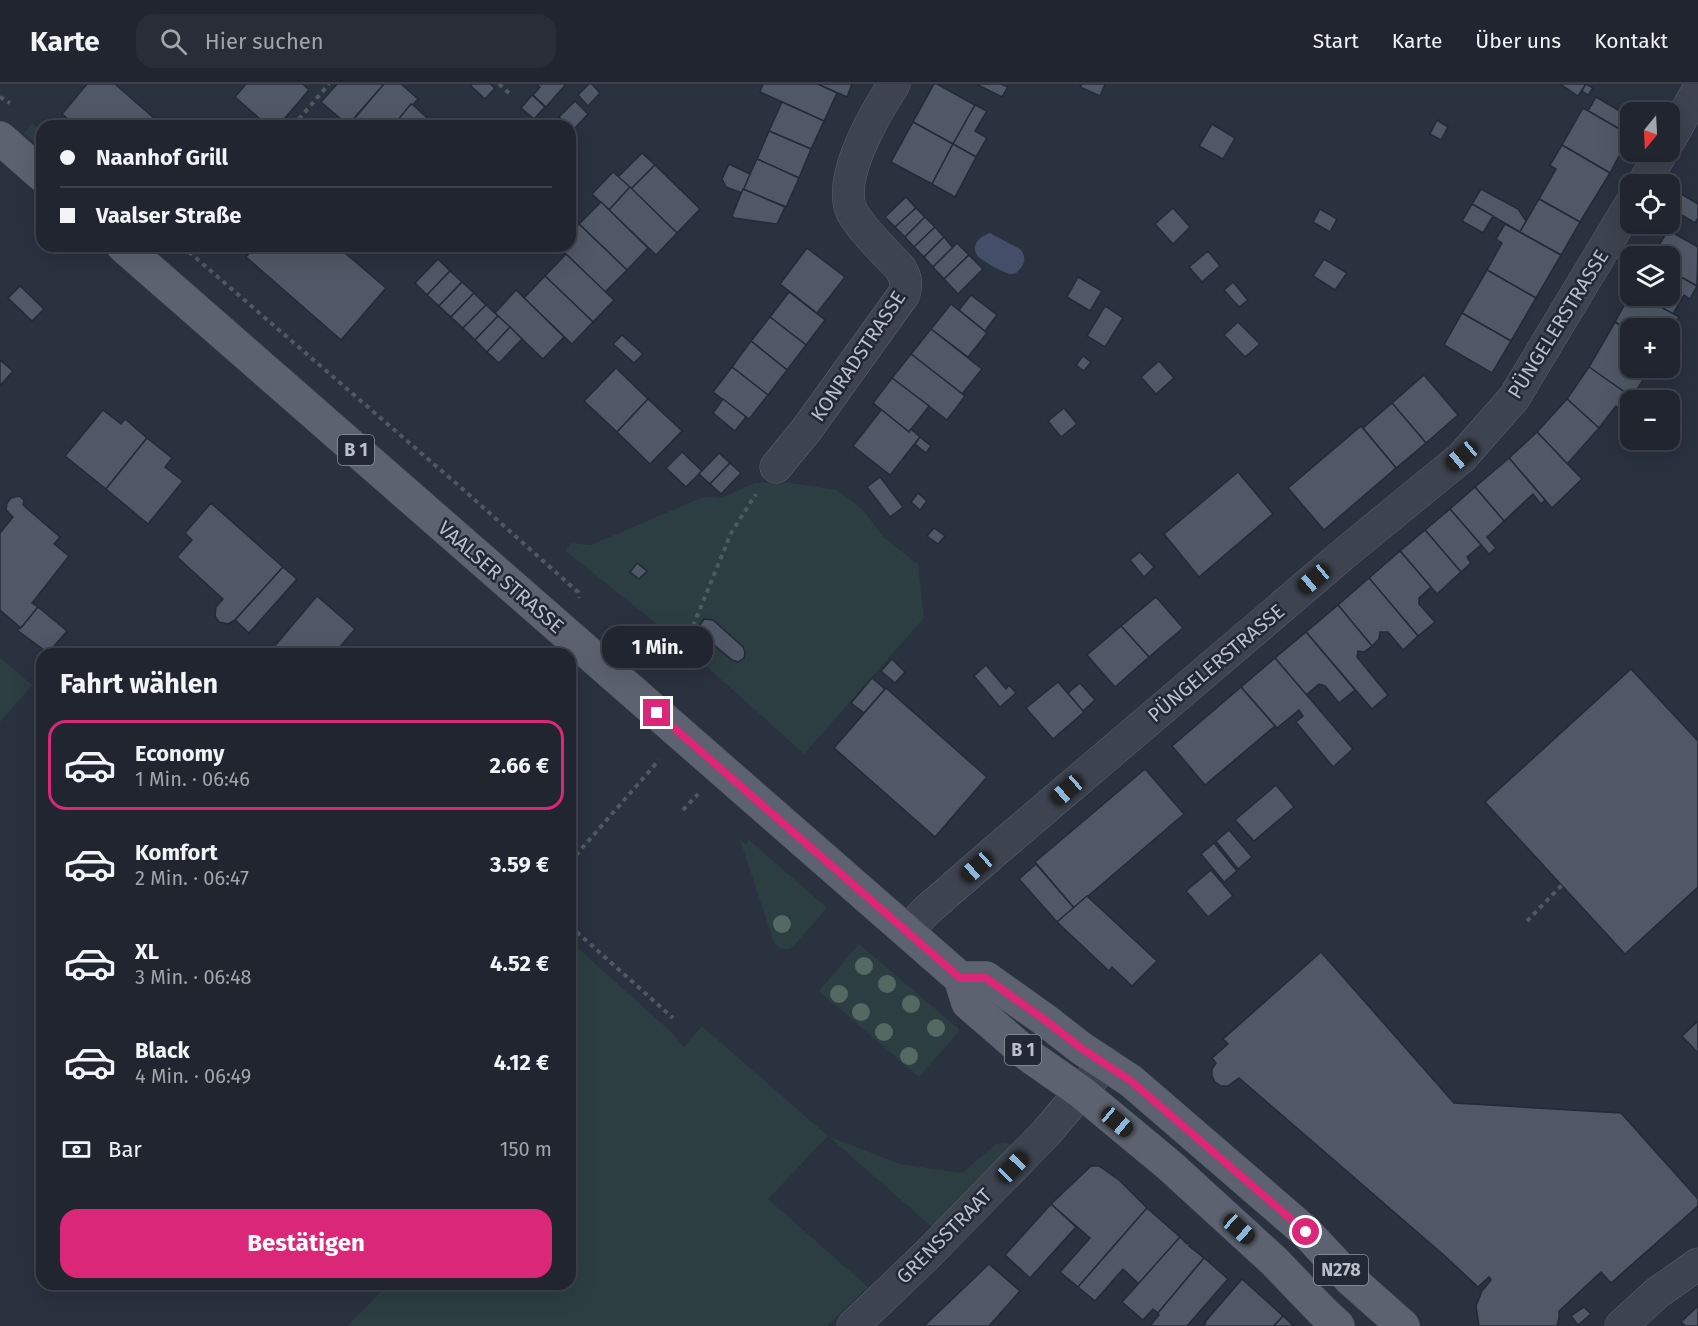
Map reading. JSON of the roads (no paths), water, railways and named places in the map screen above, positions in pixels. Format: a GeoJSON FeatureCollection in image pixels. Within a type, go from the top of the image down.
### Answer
{"type":"FeatureCollection","features":[{"type":"Feature","properties":{"kind":"main road"},"geometry":{"type":"LineString","coordinates":[[0,138],[36,170]]}},
{"type":"Feature","properties":{"kind":"main road","name":"VAALSER STRASSE"},"geometry":{"type":"LineString","coordinates":[[130,252],[960,978],[968,1004],[1028,1055],[1090,1100]]}},
{"type":"Feature","properties":{"kind":"main road","name":"B 1"},"geometry":{"type":"LineString","coordinates":[[960,978],[986,978],[1081,1048],[1141,1088]]}},
{"type":"Feature","properties":{"kind":"main road","name":"N278"},"geometry":{"type":"LineString","coordinates":[[1141,1088],[1306,1232],[1350,1279],[1403,1326]]}},
{"type":"Feature","properties":{"kind":"main road","name":"N278"},"geometry":{"type":"LineString","coordinates":[[1090,1100],[1168,1165],[1265,1253],[1338,1326]]}},
{"type":"Feature","properties":{"kind":"street","name":"KONRADSTRASSE"},"geometry":{"type":"LineString","coordinates":[[776,467],[807,429],[904,294],[905,276],[860,224],[849,202],[852,166],[871,123],[894,84]]}},
{"type":"Feature","properties":{"kind":"street"},"geometry":{"type":"LineString","coordinates":[[1680,122],[1698,90]]}},
{"type":"Feature","properties":{"kind":"street","name":"PÜNGELERSTRASSE"},"geometry":{"type":"LineString","coordinates":[[907,932],[925,912],[994,852],[1462,456],[1514,398],[1620,222]]}},
{"type":"Feature","properties":{"kind":"street","name":"GRENSSTRAAT"},"geometry":{"type":"LineString","coordinates":[[853,1326],[922,1260],[1046,1133],[1090,1100],[1105,1063]]}},
{"type":"Feature","properties":{"kind":"street"},"geometry":{"type":"LineString","coordinates":[[1622,1326],[1658,1293],[1698,1264]]}},
{"type":"Feature","properties":{"kind":"water"},"geometry":{"type":"Polygon","coordinates":[[[990,233],[1022,252],[1024,262],[1016,273],[1004,272],[977,255],[976,244],[980,238],[990,233]]]}}]}
